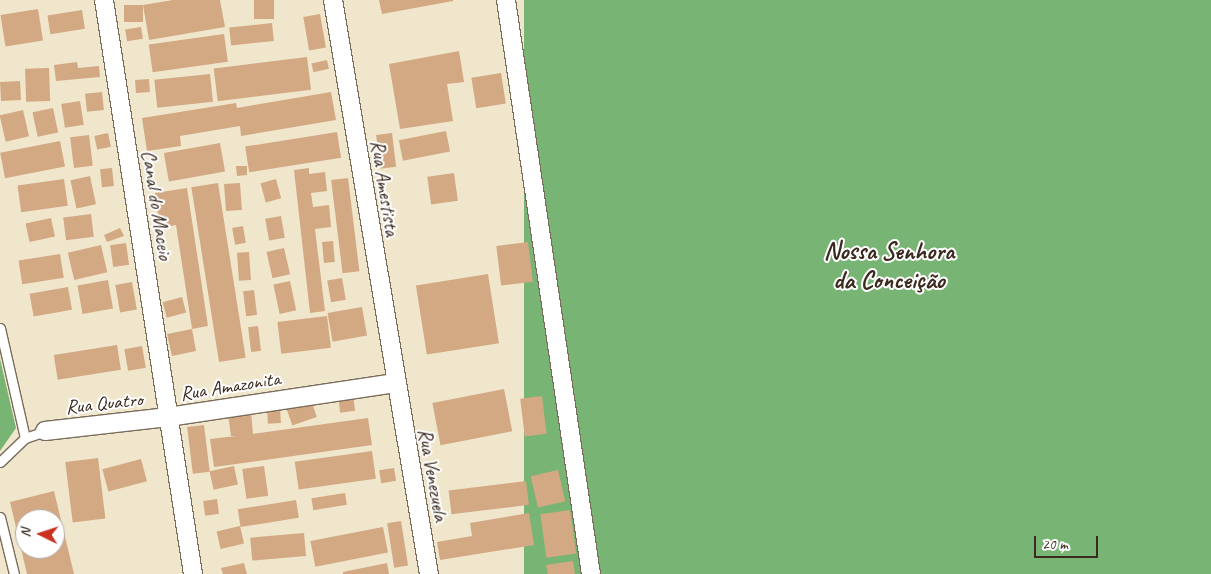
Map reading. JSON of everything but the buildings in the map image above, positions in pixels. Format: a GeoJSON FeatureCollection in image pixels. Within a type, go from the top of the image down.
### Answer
{"type":"FeatureCollection","features":[{"type":"Feature","properties":{"kind":"street","name":"Canal do Maceio"},"geometry":{"type":"LineString","coordinates":[[104,0],[168,417]]}},
{"type":"Feature","properties":{"kind":"street","name":"Rua Amestista"},"geometry":{"type":"LineString","coordinates":[[333,0],[395,383]]}},
{"type":"Feature","properties":{"kind":"street"},"geometry":{"type":"LineString","coordinates":[[506,0],[591,574]]}},
{"type":"Feature","properties":{"kind":"street","name":"Rua Amazonita"},"geometry":{"type":"LineString","coordinates":[[193,574],[168,417],[395,383]]}},
{"type":"Feature","properties":{"kind":"street","name":"Rua Venezuela"},"geometry":{"type":"LineString","coordinates":[[395,383],[429,574]]}},
{"type":"Feature","properties":{"kind":"street","name":"Rua Quatro"},"geometry":{"type":"LineString","coordinates":[[45,431],[168,417]]}},
{"type":"Feature","properties":{"kind":"lane"},"geometry":{"type":"LineString","coordinates":[[0,328],[25,438]]}},
{"type":"Feature","properties":{"kind":"lane"},"geometry":{"type":"LineString","coordinates":[[0,462],[25,438],[45,431]]}},
{"type":"Feature","properties":{"kind":"lane"},"geometry":{"type":"LineString","coordinates":[[0,517],[14,574]]}},
{"type":"Feature","properties":{"kind":"green space"},"geometry":{"type":"Polygon","coordinates":[[[524,0],[1211,0],[1211,574],[524,574],[524,0]]]}},
{"type":"Feature","properties":{"kind":"green space"},"geometry":{"type":"Polygon","coordinates":[[[0,359],[16,428],[0,451],[0,359]]]}},
{"type":"Feature","properties":{"kind":"district","name":"Nossa Senhora da Conceição"},"geometry":{"type":"Point","coordinates":[889,266]}}]}
